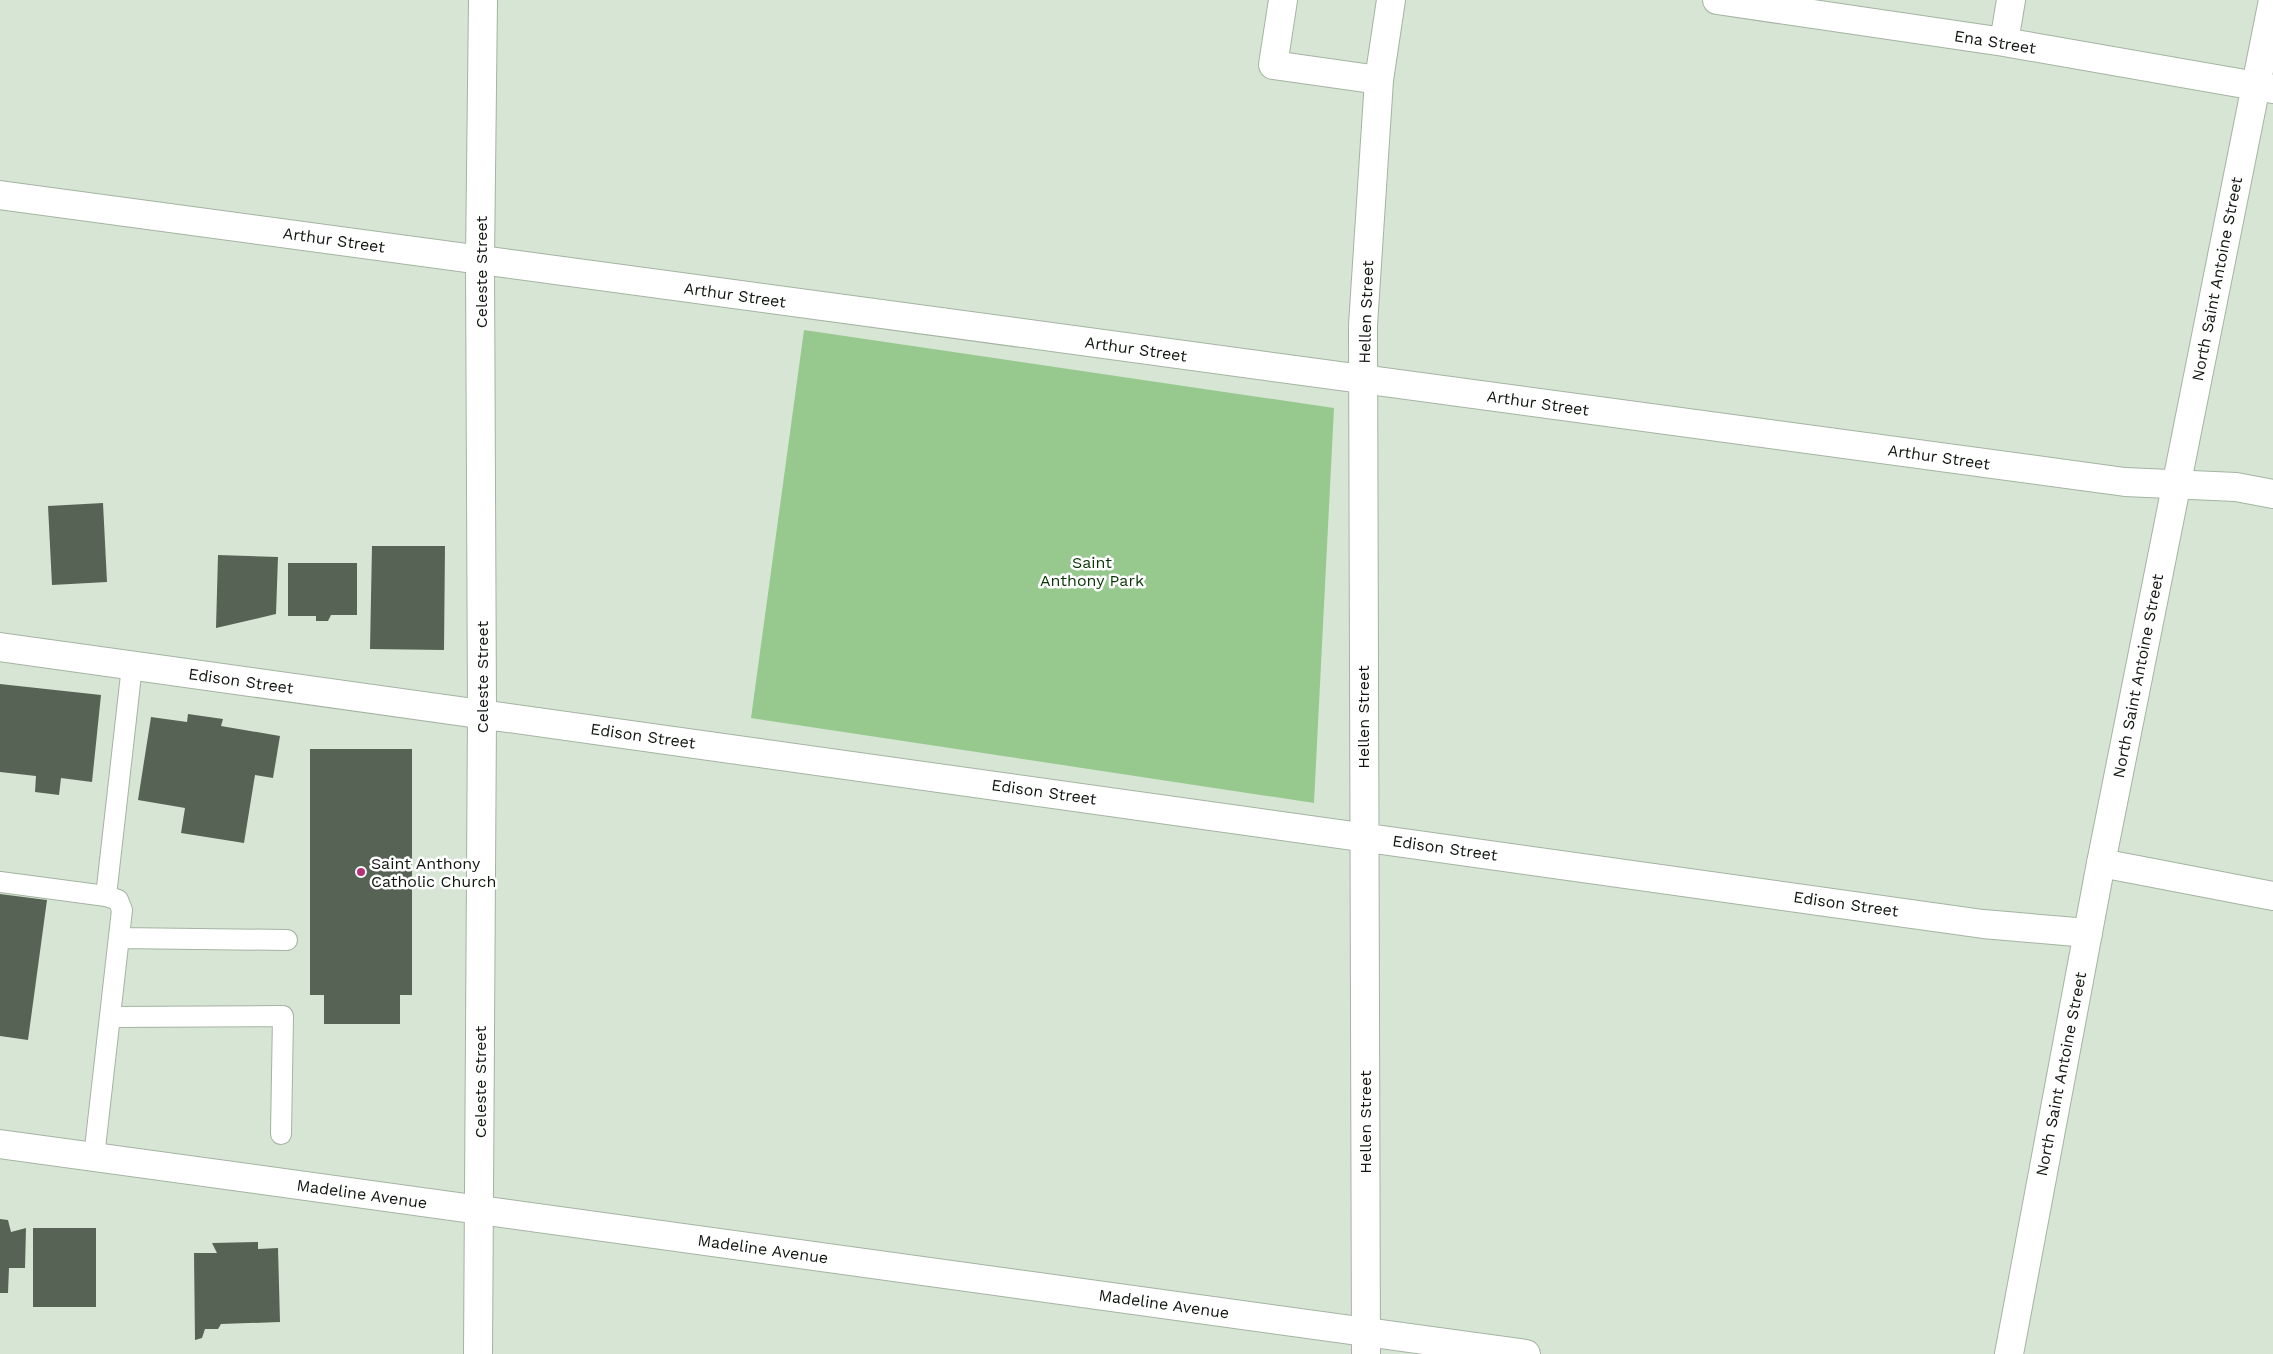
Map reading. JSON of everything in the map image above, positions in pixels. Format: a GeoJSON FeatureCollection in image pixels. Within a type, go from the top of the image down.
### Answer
{"type":"FeatureCollection","features":[{"type":"Feature","properties":{"kind":"street","name":"Celeste Street"},"geometry":{"type":"LineString","coordinates":[[478,1354],[482,714],[480,260],[483,0]]}},
{"type":"Feature","properties":{"kind":"street"},"geometry":{"type":"LineString","coordinates":[[1283,0],[1273,65],[1379,80]]}},
{"type":"Feature","properties":{"kind":"street","name":"Hellen Street"},"geometry":{"type":"LineString","coordinates":[[1366,1343],[1363,837],[1363,325],[1379,80],[1391,0]]}},
{"type":"Feature","properties":{"kind":"street","name":"Ena Street"},"geometry":{"type":"LineString","coordinates":[[1717,0],[2004,42],[2265,87]]}},
{"type":"Feature","properties":{"kind":"street"},"geometry":{"type":"LineString","coordinates":[[2004,42],[2011,0]]}},
{"type":"Feature","properties":{"kind":"street","name":"North Saint Antoine Street"},"geometry":{"type":"LineString","coordinates":[[2009,1354],[2101,862],[2175,485],[2265,87],[2273,0]]}},
{"type":"Feature","properties":{"kind":"street","name":"Arthur Street"},"geometry":{"type":"LineString","coordinates":[[0,195],[2115,481],[2236,487],[2273,494]]}},
{"type":"Feature","properties":{"kind":"street","name":"Edison Street"},"geometry":{"type":"LineString","coordinates":[[0,647],[1983,924],[2088,933]]}},
{"type":"Feature","properties":{"kind":"street"},"geometry":{"type":"LineString","coordinates":[[2101,862],[2273,896]]}},
{"type":"Feature","properties":{"kind":"street","name":"Madeline Avenue"},"geometry":{"type":"LineString","coordinates":[[0,1144],[479,1211],[1366,1343],[1526,1354]]}},
{"type":"Feature","properties":{"kind":"lane"},"geometry":{"type":"LineString","coordinates":[[106,896],[132,666]]}},
{"type":"Feature","properties":{"kind":"lane"},"geometry":{"type":"LineString","coordinates":[[0,882],[106,896],[118,900],[122,910],[94,1157]]}},
{"type":"Feature","properties":{"kind":"lane"},"geometry":{"type":"LineString","coordinates":[[119,938],[287,940]]}},
{"type":"Feature","properties":{"kind":"lane"},"geometry":{"type":"LineString","coordinates":[[110,1017],[283,1016],[281,1134]]}},
{"type":"Feature","properties":{"kind":"green space","name":"Saint Anthony Park"},"geometry":{"type":"Polygon","coordinates":[[[804,330],[1334,408],[1314,803],[751,718],[804,330]]]}},
{"type":"Feature","properties":{"kind":"building"},"geometry":{"type":"Polygon","coordinates":[[[103,503],[107,582],[52,585],[48,506],[103,503]]]}},
{"type":"Feature","properties":{"kind":"building"},"geometry":{"type":"Polygon","coordinates":[[[372,546],[445,546],[444,650],[370,649],[372,546]]]}},
{"type":"Feature","properties":{"kind":"building"},"geometry":{"type":"Polygon","coordinates":[[[218,555],[278,557],[276,614],[216,628],[218,555]]]}},
{"type":"Feature","properties":{"kind":"building"},"geometry":{"type":"Polygon","coordinates":[[[288,563],[357,563],[357,615],[331,615],[328,621],[316,621],[316,616],[288,616],[288,563]]]}},
{"type":"Feature","properties":{"kind":"building"},"geometry":{"type":"Polygon","coordinates":[[[0,684],[101,695],[92,782],[61,778],[59,795],[35,792],[36,776],[0,772],[0,684]]]}},
{"type":"Feature","properties":{"kind":"building"},"geometry":{"type":"Polygon","coordinates":[[[188,714],[223,719],[221,726],[280,736],[273,778],[255,775],[244,843],[181,833],[185,808],[138,800],[151,717],[187,722],[188,714]]]}},
{"type":"Feature","properties":{"kind":"building","name":"Saint Anthony Catholic Church"},"geometry":{"type":"Polygon","coordinates":[[[310,749],[412,749],[412,995],[400,995],[400,1024],[324,1024],[324,995],[310,995],[310,749]]]}},
{"type":"Feature","properties":{"kind":"building"},"geometry":{"type":"Polygon","coordinates":[[[0,894],[47,900],[28,1040],[0,1036],[0,894]]]}},
{"type":"Feature","properties":{"kind":"building"},"geometry":{"type":"Polygon","coordinates":[[[0,1219],[8,1220],[11,1232],[26,1228],[25,1268],[9,1268],[8,1293],[0,1293],[0,1219]]]}},
{"type":"Feature","properties":{"kind":"building"},"geometry":{"type":"Polygon","coordinates":[[[33,1228],[96,1228],[96,1307],[33,1307],[33,1228]]]}},
{"type":"Feature","properties":{"kind":"building"},"geometry":{"type":"Polygon","coordinates":[[[258,1242],[258,1249],[278,1248],[280,1322],[221,1324],[218,1329],[205,1329],[202,1338],[195,1340],[194,1253],[217,1253],[212,1243],[258,1242]]]}},
{"type":"Feature","properties":{"kind":"place","name":"Saint Anthony Catholic Church"},"geometry":{"type":"Point","coordinates":[361,872]}}]}
